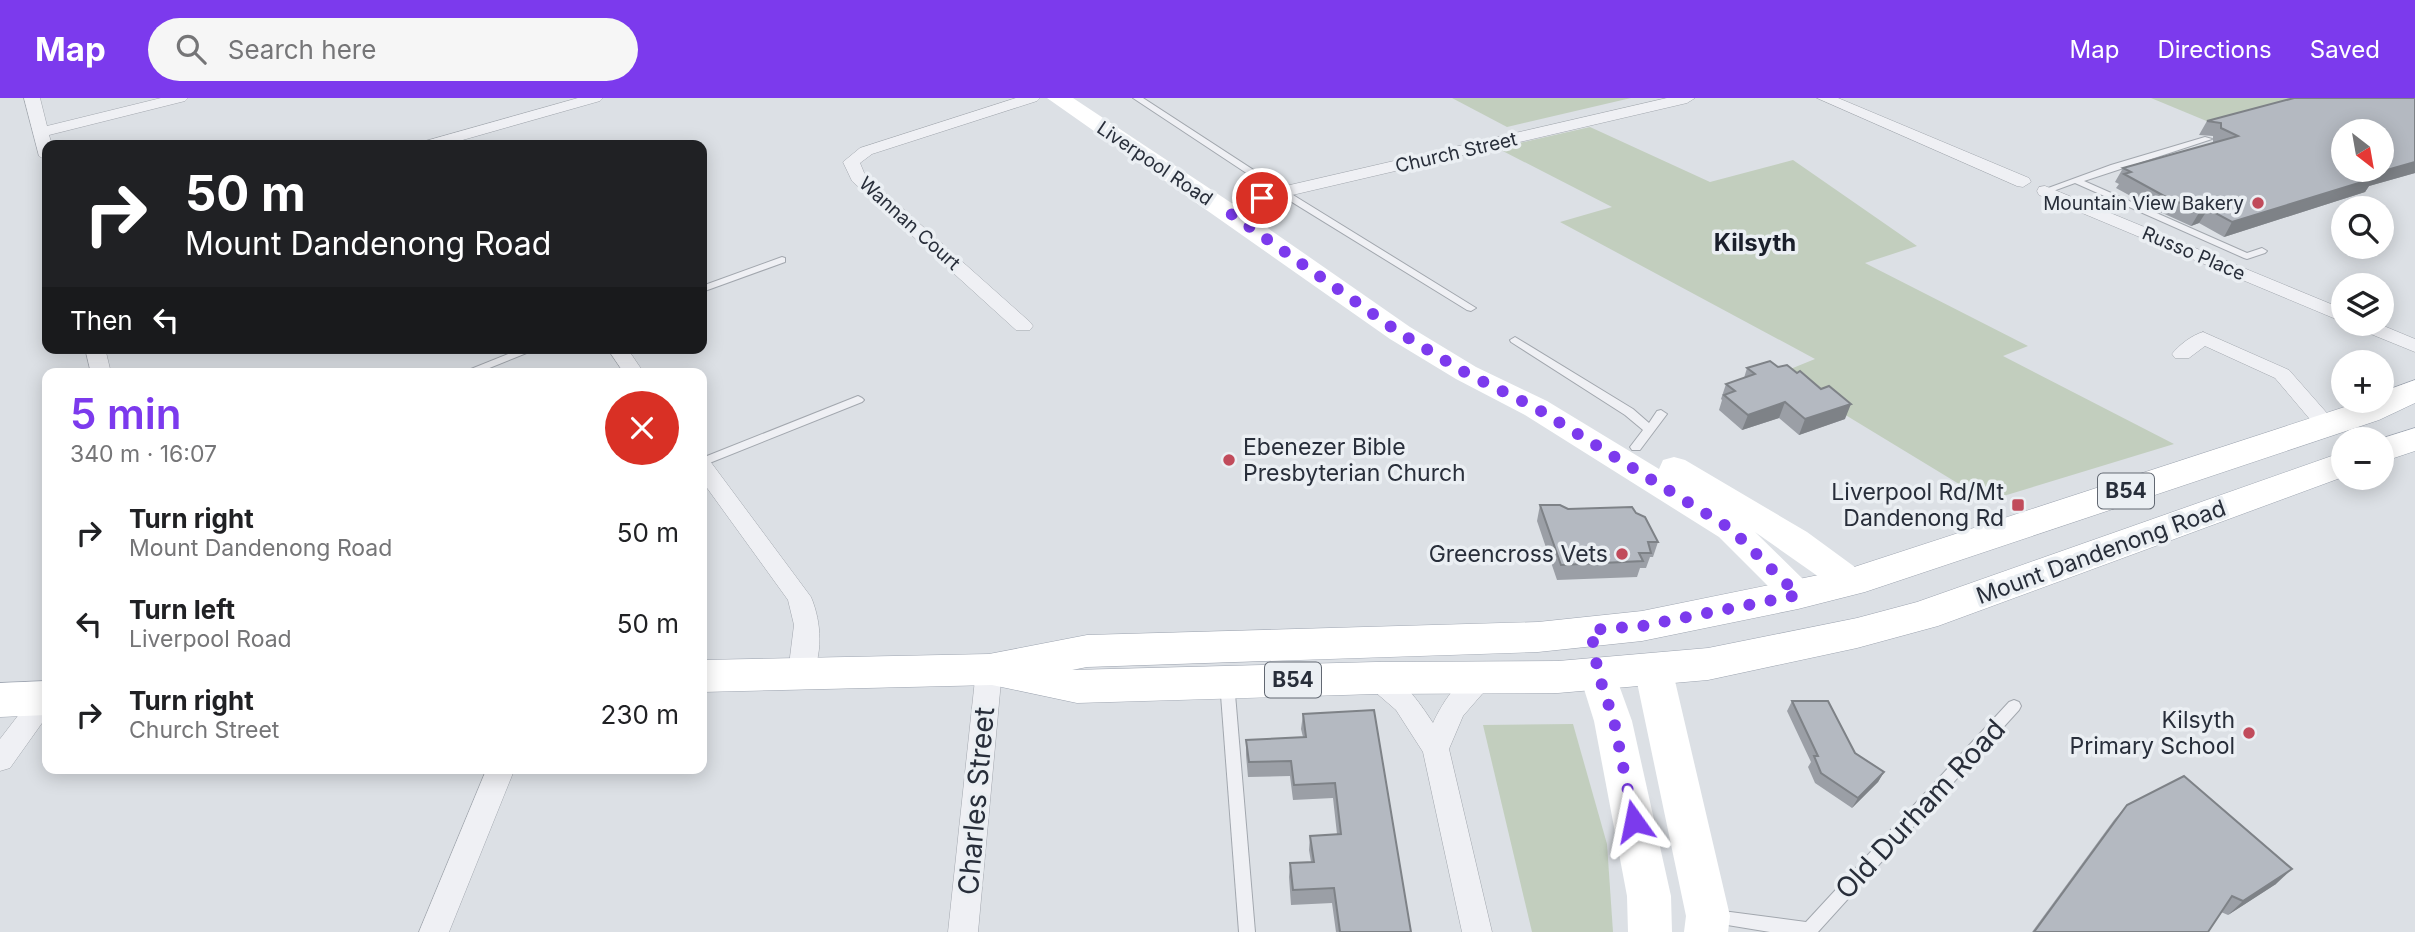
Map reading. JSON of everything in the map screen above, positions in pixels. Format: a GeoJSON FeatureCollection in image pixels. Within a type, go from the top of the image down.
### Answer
{"type":"FeatureCollection","features":[{"type":"Feature","properties":{"kind":"main road","name":"Liverpool Road"},"geometry":{"type":"LineString","coordinates":[[1058,98],[1227,211],[1400,333],[1466,373],[1536,408],[1731,529],[1798,595]]}},
{"type":"Feature","properties":{"kind":"main road","name":"Mount Dandenong Road"},"geometry":{"type":"LineString","coordinates":[[707,676],[989,670],[1087,651],[1538,637],[1642,626],[1851,582],[2410,397]]}},
{"type":"Feature","properties":{"kind":"main road","name":"Liverpool Road"},"geometry":{"type":"LineString","coordinates":[[1536,408],[1643,438],[1851,582]]}},
{"type":"Feature","properties":{"kind":"main road"},"geometry":{"type":"LineString","coordinates":[[2394,446],[2415,439]]}},
{"type":"Feature","properties":{"kind":"main road","name":"Mount Dandenong Road"},"geometry":{"type":"LineString","coordinates":[[989,670],[1077,687],[1376,678],[1558,677],[1708,664],[1857,633],[1924,615],[2331,468]]}},
{"type":"Feature","properties":{"kind":"main road"},"geometry":{"type":"LineString","coordinates":[[1798,595],[1828,619],[1857,633],[1862,609],[1851,582]]}},
{"type":"Feature","properties":{"kind":"main road"},"geometry":{"type":"LineString","coordinates":[[1642,626],[1707,924]]}},
{"type":"Feature","properties":{"kind":"main road"},"geometry":{"type":"LineString","coordinates":[[1591,630],[1598,673],[1614,721],[1649,896],[1650,932]]}},
{"type":"Feature","properties":{"kind":"main road"},"geometry":{"type":"LineString","coordinates":[[0,700],[42,698]]}},
{"type":"Feature","properties":{"kind":"street"},"geometry":{"type":"LineString","coordinates":[[33,98],[43,140]]}},
{"type":"Feature","properties":{"kind":"street"},"geometry":{"type":"LineString","coordinates":[[41,132],[180,98]]}},
{"type":"Feature","properties":{"kind":"street"},"geometry":{"type":"LineString","coordinates":[[466,140],[595,98]]}},
{"type":"Feature","properties":{"kind":"street","name":"Wannan Court"},"geometry":{"type":"LineString","coordinates":[[1023,326],[858,177],[851,162],[866,151],[1032,98]]}},
{"type":"Feature","properties":{"kind":"street","name":"Church Street"},"geometry":{"type":"LineString","coordinates":[[1227,211],[1283,192],[1687,98]]}},
{"type":"Feature","properties":{"kind":"street"},"geometry":{"type":"LineString","coordinates":[[1825,98],[2023,182]]}},
{"type":"Feature","properties":{"kind":"street","name":"Russo Place"},"geometry":{"type":"LineString","coordinates":[[2045,191],[2331,311]]}},
{"type":"Feature","properties":{"kind":"street"},"geometry":{"type":"LineString","coordinates":[[2391,336],[2415,346]]}},
{"type":"Feature","properties":{"kind":"street"},"geometry":{"type":"LineString","coordinates":[[2182,354],[2203,338],[2282,374],[2326,425]]}},
{"type":"Feature","properties":{"kind":"street"},"geometry":{"type":"LineString","coordinates":[[707,471],[802,604],[808,634],[801,673]]}},
{"type":"Feature","properties":{"kind":"street","name":"Charles Street"},"geometry":{"type":"LineString","coordinates":[[964,932],[989,670]]}},
{"type":"Feature","properties":{"kind":"street"},"geometry":{"type":"LineString","coordinates":[[1376,678],[1405,704],[1436,749],[1477,932]]}},
{"type":"Feature","properties":{"kind":"street"},"geometry":{"type":"LineString","coordinates":[[1436,749],[1452,710],[1483,678]]}},
{"type":"Feature","properties":{"kind":"street"},"geometry":{"type":"LineString","coordinates":[[0,761],[42,705]]}},
{"type":"Feature","properties":{"kind":"street"},"geometry":{"type":"LineString","coordinates":[[434,932],[499,774]]}},
{"type":"Feature","properties":{"kind":"lane"},"geometry":{"type":"LineString","coordinates":[[1137,98],[1471,308]]}},
{"type":"Feature","properties":{"kind":"lane"},"geometry":{"type":"LineString","coordinates":[[2045,191],[2208,139]]}},
{"type":"Feature","properties":{"kind":"lane"},"geometry":{"type":"LineString","coordinates":[[2075,180],[2247,256],[2262,251]]}},
{"type":"Feature","properties":{"kind":"lane"},"geometry":{"type":"LineString","coordinates":[[2110,194],[2122,191]]}},
{"type":"Feature","properties":{"kind":"lane"},"geometry":{"type":"LineString","coordinates":[[707,287],[782,260]]}},
{"type":"Feature","properties":{"kind":"lane"},"geometry":{"type":"LineString","coordinates":[[1515,340],[1629,412],[1643,438],[1661,414]]}},
{"type":"Feature","properties":{"kind":"lane"},"geometry":{"type":"LineString","coordinates":[[480,368],[518,354]]}},
{"type":"Feature","properties":{"kind":"lane"},"geometry":{"type":"LineString","coordinates":[[707,462],[858,400]]}},
{"type":"Feature","properties":{"kind":"lane"},"geometry":{"type":"LineString","coordinates":[[1227,682],[1247,932]]}},
{"type":"Feature","properties":{"kind":"lane","name":"Old Durham Road"},"geometry":{"type":"LineString","coordinates":[[1707,924],[1809,930],[2014,706]]}},
{"type":"Feature","properties":{"kind":"green space"},"geometry":{"type":"Polygon","coordinates":[[[1452,98],[1631,98],[1507,127],[1452,98]]]}},
{"type":"Feature","properties":{"kind":"green space"},"geometry":{"type":"Polygon","coordinates":[[[2151,98],[2318,98],[2221,127],[2151,98]]]}},
{"type":"Feature","properties":{"kind":"green space"},"geometry":{"type":"Polygon","coordinates":[[[1590,127],[1710,182],[1793,160],[1917,246],[1865,263],[2028,346],[2003,356],[2174,444],[1987,501],[1778,374],[1815,359],[1560,222],[1612,207],[1497,148],[1590,127]]]}},
{"type":"Feature","properties":{"kind":"green space"},"geometry":{"type":"Polygon","coordinates":[[[1573,724],[1607,844],[1613,932],[1532,932],[1483,725],[1573,724]]]}},
{"type":"Feature","properties":{"kind":"building"},"geometry":{"type":"Polygon","coordinates":[[[2294,98],[2415,98],[2415,162],[2394,168],[2394,119],[2331,119],[2331,182],[2362,182],[2232,222],[2208,209],[2200,211],[2166,197],[2124,174],[2131,172],[2123,168],[2238,136],[2221,128],[2221,123],[2207,121],[2294,98]]]}},
{"type":"Feature","properties":{"kind":"building"},"geometry":{"type":"Polygon","coordinates":[[[1770,361],[1778,367],[1787,365],[1797,373],[1800,371],[1821,389],[1829,386],[1851,404],[1805,419],[1785,402],[1748,415],[1724,395],[1735,391],[1726,384],[1755,374],[1747,368],[1770,361]]]}},
{"type":"Feature","properties":{"kind":"building"},"geometry":{"type":"Polygon","coordinates":[[[1540,505],[1560,505],[1568,509],[1632,507],[1636,513],[1645,517],[1658,542],[1648,542],[1651,553],[1639,553],[1643,561],[1561,565],[1540,505]]]}},
{"type":"Feature","properties":{"kind":"building"},"geometry":{"type":"Polygon","coordinates":[[[1792,701],[1828,701],[1855,753],[1884,772],[1858,798],[1821,773],[1814,756],[1818,756],[1792,701]]]}},
{"type":"Feature","properties":{"kind":"building"},"geometry":{"type":"Polygon","coordinates":[[[1374,710],[1411,932],[1340,932],[1334,888],[1293,890],[1290,863],[1314,862],[1310,836],[1341,834],[1335,783],[1294,785],[1291,761],[1249,762],[1246,740],[1306,737],[1303,714],[1374,710]]]}},
{"type":"Feature","properties":{"kind":"building"},"geometry":{"type":"Polygon","coordinates":[[[2184,776],[2292,869],[2243,901],[2232,896],[2208,932],[2034,932],[2127,805],[2184,776]]]}},
{"type":"Feature","properties":{"kind":"place","name":"Mountain View Bakery"},"geometry":{"type":"Point","coordinates":[2258,203]}},
{"type":"Feature","properties":{"kind":"place","name":"Ebenezer Bible Presbyterian Church"},"geometry":{"type":"Point","coordinates":[1229,460]}},
{"type":"Feature","properties":{"kind":"place","name":"Liverpool Rd/Mt Dandenong Rd"},"geometry":{"type":"Point","coordinates":[2018,505]}},
{"type":"Feature","properties":{"kind":"place","name":"Greencross Vets"},"geometry":{"type":"Point","coordinates":[1622,554]}},
{"type":"Feature","properties":{"kind":"place","name":"Kilsyth Primary School"},"geometry":{"type":"Point","coordinates":[2249,733]}},
{"type":"Feature","properties":{"kind":"district","name":"Kilsyth"},"geometry":{"type":"Point","coordinates":[1755,243]}},
{"type":"Feature","properties":{"kind":"route"},"geometry":{"type":"LineString","coordinates":[[1262,198],[1227,211],[1400,333],[1466,373],[1536,408],[1731,529],[1798,595],[1642,626],[1591,630],[1598,673],[1614,721],[1634,821]]}}]}
